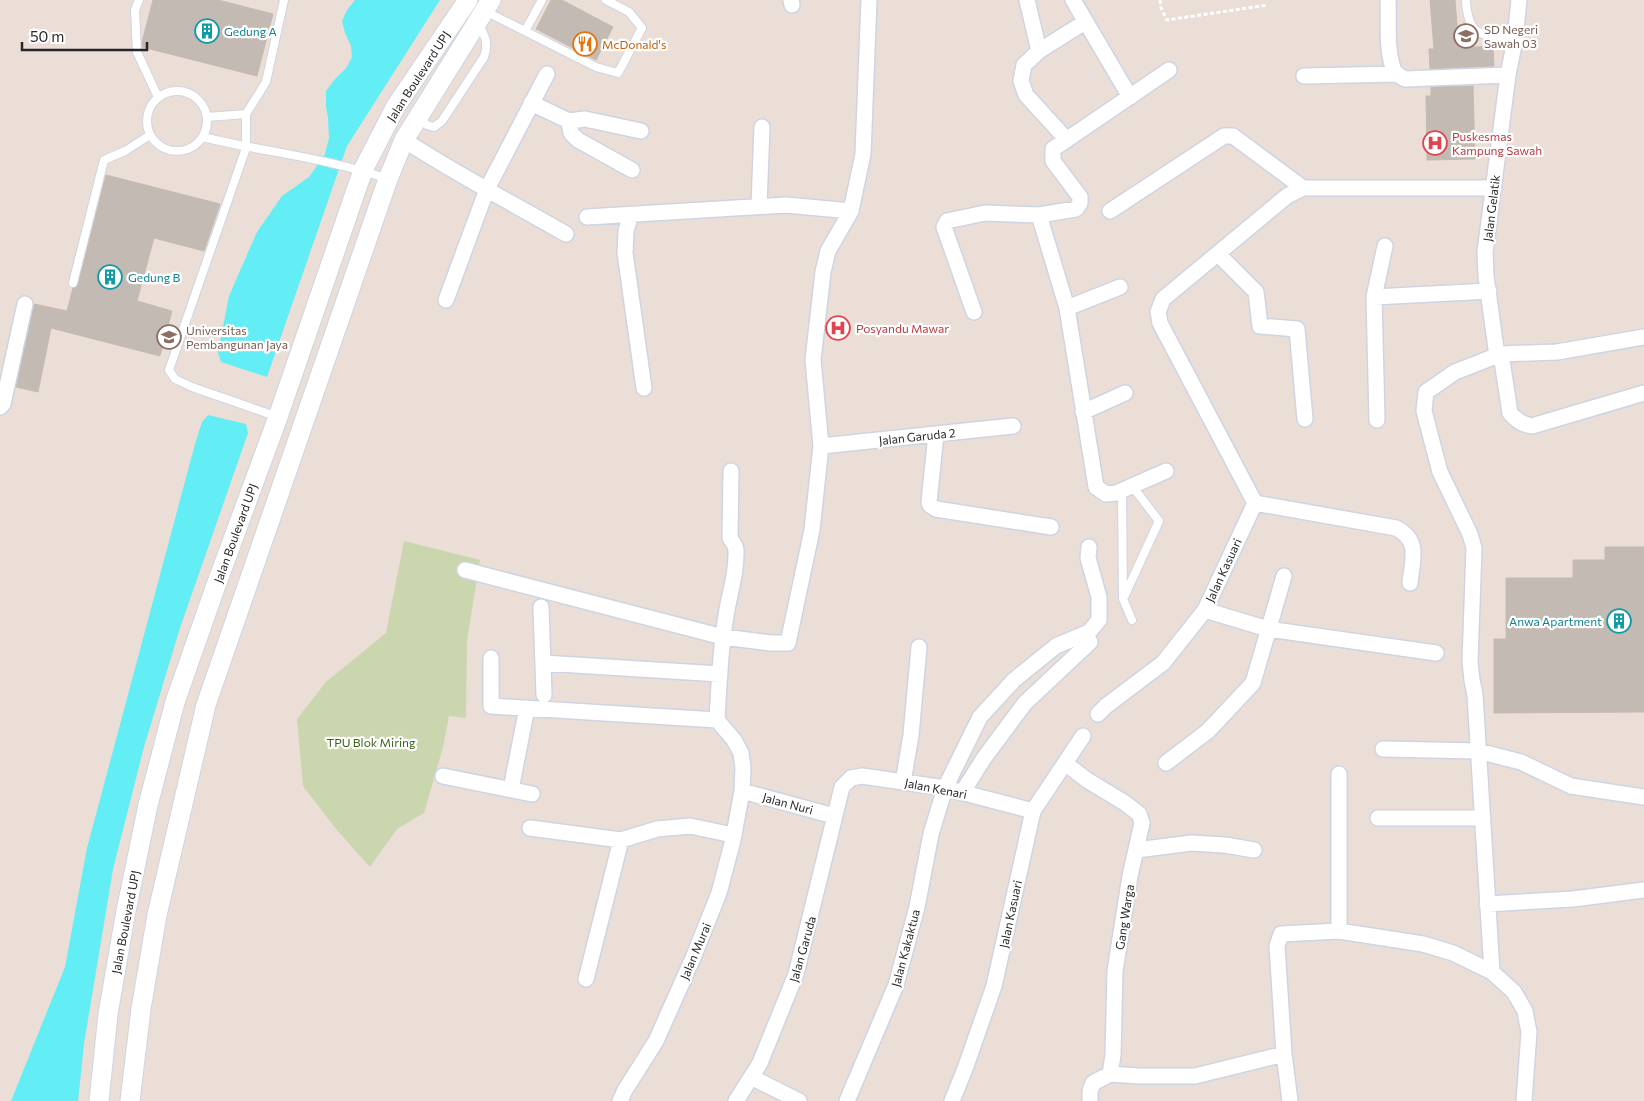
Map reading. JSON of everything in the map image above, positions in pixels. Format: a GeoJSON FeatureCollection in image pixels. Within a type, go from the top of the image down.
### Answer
{"type":"FeatureCollection","features":[{"type":"Feature","properties":{"kind":"street","name":"Jalan Boulevard UPJ"},"geometry":{"type":"LineString","coordinates":[[99,1101],[110,1004],[125,916],[148,804],[175,702],[278,417],[363,170],[396,106],[468,0]]}},
{"type":"Feature","properties":{"kind":"street"},"geometry":{"type":"LineString","coordinates":[[465,570],[723,637],[771,644],[788,643],[812,530],[821,446],[813,360],[822,282],[828,251],[851,211],[862,154],[869,0]]}},
{"type":"Feature","properties":{"kind":"street"},"geometry":{"type":"LineString","coordinates":[[1027,0],[1039,51]]}},
{"type":"Feature","properties":{"kind":"street"},"geometry":{"type":"LineString","coordinates":[[1073,0],[1084,22],[1130,97]]}},
{"type":"Feature","properties":{"kind":"street"},"geometry":{"type":"LineString","coordinates":[[1388,0],[1389,45],[1394,69],[1397,74],[1405,79],[1508,75]]}},
{"type":"Feature","properties":{"kind":"street","name":"Jalan Gelatik"},"geometry":{"type":"LineString","coordinates":[[1518,0],[1515,40],[1508,75],[1485,252],[1489,291],[1510,413],[1515,420],[1532,426],[1644,393]]}},
{"type":"Feature","properties":{"kind":"street","name":"Jalan Boulevard UPJ"},"geometry":{"type":"LineString","coordinates":[[130,1101],[141,1009],[157,915],[206,705],[388,179],[404,140],[484,11]]}},
{"type":"Feature","properties":{"kind":"street"},"geometry":{"type":"LineString","coordinates":[[1067,140],[1026,95],[1022,81],[1024,64],[1039,51],[1084,22]]}},
{"type":"Feature","properties":{"kind":"street"},"geometry":{"type":"LineString","coordinates":[[974,312],[944,223],[985,213],[1039,215],[1076,209],[1080,203],[1080,197],[1053,161],[1053,149],[1169,70]]}},
{"type":"Feature","properties":{"kind":"street"},"geometry":{"type":"LineString","coordinates":[[446,300],[487,189],[547,74]]}},
{"type":"Feature","properties":{"kind":"street"},"geometry":{"type":"LineString","coordinates":[[1304,76],[1397,74]]}},
{"type":"Feature","properties":{"kind":"street"},"geometry":{"type":"LineString","coordinates":[[531,103],[569,122],[585,119],[641,131]]}},
{"type":"Feature","properties":{"kind":"street"},"geometry":{"type":"LineString","coordinates":[[569,122],[571,133],[578,140],[632,170]]}},
{"type":"Feature","properties":{"kind":"street"},"geometry":{"type":"LineString","coordinates":[[760,206],[762,127]]}},
{"type":"Feature","properties":{"kind":"street"},"geometry":{"type":"LineString","coordinates":[[1110,211],[1224,136],[1233,136],[1303,188]]}},
{"type":"Feature","properties":{"kind":"street"},"geometry":{"type":"LineString","coordinates":[[404,140],[445,167],[566,234]]}},
{"type":"Feature","properties":{"kind":"street"},"geometry":{"type":"LineString","coordinates":[[1410,583],[1414,546],[1404,532],[1396,528],[1254,503],[1160,322],[1158,312],[1163,299],[1287,196],[1303,188],[1494,188]]}},
{"type":"Feature","properties":{"kind":"street"},"geometry":{"type":"LineString","coordinates":[[588,217],[786,205],[851,211]]}},
{"type":"Feature","properties":{"kind":"street"},"geometry":{"type":"LineString","coordinates":[[630,214],[626,231],[625,253],[644,388]]}},
{"type":"Feature","properties":{"kind":"street"},"geometry":{"type":"LineString","coordinates":[[1039,215],[1067,308],[1096,487],[1106,494],[1127,489],[1166,471]]}},
{"type":"Feature","properties":{"kind":"street"},"geometry":{"type":"LineString","coordinates":[[1377,420],[1374,297],[1385,246]]}},
{"type":"Feature","properties":{"kind":"street"},"geometry":{"type":"LineString","coordinates":[[1218,254],[1256,292],[1260,326],[1297,329],[1305,419]]}},
{"type":"Feature","properties":{"kind":"street"},"geometry":{"type":"LineString","coordinates":[[1067,308],[1120,287]]}},
{"type":"Feature","properties":{"kind":"street"},"geometry":{"type":"LineString","coordinates":[[1374,297],[1489,291]]}},
{"type":"Feature","properties":{"kind":"street"},"geometry":{"type":"LineString","coordinates":[[0,407],[3,404],[25,304]]}},
{"type":"Feature","properties":{"kind":"street"},"geometry":{"type":"LineString","coordinates":[[1492,972],[1486,904],[1483,818],[1475,695],[1470,662],[1474,548],[1470,534],[1440,472],[1424,406],[1426,392],[1455,372],[1499,355],[1557,352],[1644,337]]}},
{"type":"Feature","properties":{"kind":"street"},"geometry":{"type":"LineString","coordinates":[[1083,412],[1125,393]]}},
{"type":"Feature","properties":{"kind":"street"},"geometry":{"type":"LineString","coordinates":[[278,417],[303,426]]}},
{"type":"Feature","properties":{"kind":"street","name":"Jalan Garuda 2"},"geometry":{"type":"LineString","coordinates":[[821,446],[1013,426]]}},
{"type":"Feature","properties":{"kind":"street"},"geometry":{"type":"LineString","coordinates":[[936,434],[930,506],[1052,527]]}},
{"type":"Feature","properties":{"kind":"street"},"geometry":{"type":"LineString","coordinates":[[491,658],[491,706],[717,720],[723,637],[735,574],[736,551],[735,545],[730,538],[731,471]]}},
{"type":"Feature","properties":{"kind":"street","name":"Jalan Kasuari"},"geometry":{"type":"LineString","coordinates":[[1098,714],[1163,663],[1205,610],[1254,503]]}},
{"type":"Feature","properties":{"kind":"street","name":"Jalan Kakaktua"},"geometry":{"type":"LineString","coordinates":[[847,1101],[896,985],[917,907],[931,834],[945,788],[980,717],[1014,680],[1049,651],[1056,646],[1089,632],[1099,620],[1099,597],[1088,558],[1089,547]]}},
{"type":"Feature","properties":{"kind":"street"},"geometry":{"type":"LineString","coordinates":[[1166,763],[1208,731],[1253,683],[1284,576]]}},
{"type":"Feature","properties":{"kind":"street"},"geometry":{"type":"LineString","coordinates":[[541,607],[544,695]]}},
{"type":"Feature","properties":{"kind":"street"},"geometry":{"type":"LineString","coordinates":[[1205,610],[1268,629],[1436,654]]}},
{"type":"Feature","properties":{"kind":"street"},"geometry":{"type":"LineString","coordinates":[[962,793],[984,758],[1025,703],[1090,642]]}},
{"type":"Feature","properties":{"kind":"street"},"geometry":{"type":"LineString","coordinates":[[903,782],[911,734],[919,647]]}},
{"type":"Feature","properties":{"kind":"street"},"geometry":{"type":"LineString","coordinates":[[543,663],[720,674]]}},
{"type":"Feature","properties":{"kind":"street"},"geometry":{"type":"LineString","coordinates":[[510,789],[527,708]]}},
{"type":"Feature","properties":{"kind":"street","name":"Jalan Murai"},"geometry":{"type":"LineString","coordinates":[[620,1101],[656,1041],[693,958],[719,893],[742,791],[742,768],[741,753],[734,740],[717,720]]}},
{"type":"Feature","properties":{"kind":"street","name":"Jalan Kasuari"},"geometry":{"type":"LineString","coordinates":[[952,1101],[994,986],[1033,812],[1083,736]]}},
{"type":"Feature","properties":{"kind":"street"},"geometry":{"type":"LineString","coordinates":[[1384,749],[1478,751],[1521,762],[1571,786],[1644,798]]}},
{"type":"Feature","properties":{"kind":"street","name":"Gang Warga"},"geometry":{"type":"LineString","coordinates":[[1065,763],[1087,780],[1125,803],[1139,814],[1142,823],[1130,876],[1115,971],[1113,1055],[1110,1074]]}},
{"type":"Feature","properties":{"kind":"street"},"geometry":{"type":"LineString","coordinates":[[1339,774],[1339,931]]}},
{"type":"Feature","properties":{"kind":"street"},"geometry":{"type":"LineString","coordinates":[[443,776],[532,794]]}},
{"type":"Feature","properties":{"kind":"street","name":"Jalan Kenari"},"geometry":{"type":"LineString","coordinates":[[842,787],[851,778],[862,776],[945,788],[1033,812]]}},
{"type":"Feature","properties":{"kind":"street","name":"Jalan Garuda"},"geometry":{"type":"LineString","coordinates":[[736,1101],[760,1063],[796,974],[842,787]]}},
{"type":"Feature","properties":{"kind":"street","name":"Jalan Nuri"},"geometry":{"type":"LineString","coordinates":[[742,791],[834,816]]}},
{"type":"Feature","properties":{"kind":"street"},"geometry":{"type":"LineString","coordinates":[[1378,818],[1483,818]]}},
{"type":"Feature","properties":{"kind":"street"},"geometry":{"type":"LineString","coordinates":[[530,828],[621,840],[657,829],[690,826],[733,835]]}},
{"type":"Feature","properties":{"kind":"street"},"geometry":{"type":"LineString","coordinates":[[586,980],[621,840]]}},
{"type":"Feature","properties":{"kind":"street"},"geometry":{"type":"LineString","coordinates":[[1137,850],[1191,843],[1225,844],[1254,850]]}},
{"type":"Feature","properties":{"kind":"street"},"geometry":{"type":"LineString","coordinates":[[1486,904],[1573,899],[1644,890]]}},
{"type":"Feature","properties":{"kind":"street"},"geometry":{"type":"LineString","coordinates":[[1290,1101],[1284,1054],[1277,946],[1281,934],[1339,931],[1439,948],[1492,972],[1514,992],[1525,1011],[1529,1032],[1524,1101]]}},
{"type":"Feature","properties":{"kind":"street"},"geometry":{"type":"LineString","coordinates":[[1090,1101],[1090,1090],[1093,1083],[1110,1074],[1195,1076],[1284,1054]]}},
{"type":"Feature","properties":{"kind":"street"},"geometry":{"type":"LineString","coordinates":[[751,1077],[799,1101]]}},
{"type":"Feature","properties":{"kind":"lane"},"geometry":{"type":"LineString","coordinates":[[139,0],[135,10],[137,52],[158,97]]}},
{"type":"Feature","properties":{"kind":"lane"},"geometry":{"type":"LineString","coordinates":[[278,417],[192,387],[176,379],[168,370],[246,148],[246,114],[266,82],[284,0]]}},
{"type":"Feature","properties":{"kind":"lane"},"geometry":{"type":"LineString","coordinates":[[525,31],[542,0]]}},
{"type":"Feature","properties":{"kind":"lane"},"geometry":{"type":"LineString","coordinates":[[484,11],[596,67],[618,73],[642,28],[629,12],[606,0]]}},
{"type":"Feature","properties":{"kind":"lane"},"geometry":{"type":"LineString","coordinates":[[1466,0],[1467,15],[1470,24],[1475,30],[1482,34],[1515,40]]}},
{"type":"Feature","properties":{"kind":"lane"},"geometry":{"type":"LineString","coordinates":[[178,91],[188,93],[197,98],[204,107],[207,127],[203,137],[196,145],[186,150],[176,151],[161,146],[150,135],[147,125],[147,114],[151,105],[158,97],[168,92],[178,91]]}},
{"type":"Feature","properties":{"kind":"lane"},"geometry":{"type":"LineString","coordinates":[[207,117],[246,114]]}},
{"type":"Feature","properties":{"kind":"lane"},"geometry":{"type":"LineString","coordinates":[[73,282],[104,160],[125,151],[150,135]]}},
{"type":"Feature","properties":{"kind":"lane"},"geometry":{"type":"LineString","coordinates":[[203,137],[246,148],[300,155],[363,170],[388,179]]}},
{"type":"Feature","properties":{"kind":"lane"},"geometry":{"type":"LineString","coordinates":[[1127,489],[1123,599],[1132,620]]}},
{"type":"Feature","properties":{"kind":"lane"},"geometry":{"type":"LineString","coordinates":[[1123,599],[1159,521],[1127,489]]}},
{"type":"Feature","properties":{"kind":"path"},"geometry":{"type":"LineString","coordinates":[[1160,0],[1161,8],[1167,20],[1268,5]]}},
{"type":"Feature","properties":{"kind":"green space","name":"TPU Blok Miring"},"geometry":{"type":"Polygon","coordinates":[[[404,541],[480,560],[467,640],[466,718],[449,716],[443,747],[424,813],[397,829],[370,867],[336,829],[303,786],[297,719],[326,682],[386,633],[404,541]]]}},
{"type":"Feature","properties":{"kind":"water"},"geometry":{"type":"Polygon","coordinates":[[[355,0],[440,0],[347,146],[267,377],[221,362],[218,352],[229,296],[257,232],[282,196],[309,177],[325,154],[329,138],[326,91],[347,67],[352,57],[351,46],[342,21],[347,10],[355,0]]]}},
{"type":"Feature","properties":{"kind":"water"},"geometry":{"type":"Polygon","coordinates":[[[208,415],[246,424],[248,433],[180,628],[144,747],[113,869],[84,1044],[78,1101],[11,1101],[65,967],[87,848],[195,444],[202,422],[208,415]]]}},
{"type":"Feature","properties":{"kind":"building","name":"Gedung A"},"geometry":{"type":"Polygon","coordinates":[[[153,0],[218,0],[273,14],[257,76],[142,47],[153,0]]]}},
{"type":"Feature","properties":{"kind":"building","name":"McDonald's"},"geometry":{"type":"Polygon","coordinates":[[[551,0],[562,0],[613,27],[596,60],[536,29],[551,0]]]}},
{"type":"Feature","properties":{"kind":"building"},"geometry":{"type":"Polygon","coordinates":[[[1430,0],[1455,0],[1459,48],[1493,46],[1494,66],[1430,69],[1429,49],[1434,49],[1430,0]]]}},
{"type":"Feature","properties":{"kind":"building"},"geometry":{"type":"Polygon","coordinates":[[[1473,86],[1475,159],[1427,160],[1426,96],[1431,96],[1431,87],[1473,86]]]}},
{"type":"Feature","properties":{"kind":"building","name":"Gedung B"},"geometry":{"type":"Polygon","coordinates":[[[106,175],[220,204],[204,251],[154,238],[137,301],[172,311],[160,356],[51,328],[38,392],[16,387],[34,304],[67,311],[73,288],[78,284],[106,175]]]}},
{"type":"Feature","properties":{"kind":"building"},"geometry":{"type":"Polygon","coordinates":[[[1605,547],[1644,547],[1644,712],[1494,713],[1494,639],[1506,639],[1506,578],[1573,578],[1573,560],[1605,560],[1605,547]]]}},
{"type":"Feature","properties":{"kind":"place","name":"Gedung A"},"geometry":{"type":"Point","coordinates":[207,31]}},
{"type":"Feature","properties":{"kind":"place","name":"SD Negeri Sawah 03"},"geometry":{"type":"Point","coordinates":[1466,36]}},
{"type":"Feature","properties":{"kind":"place","name":"McDonald's"},"geometry":{"type":"Point","coordinates":[585,44]}},
{"type":"Feature","properties":{"kind":"place","name":"Puskesmas Kampung Sawah"},"geometry":{"type":"Point","coordinates":[1435,143]}},
{"type":"Feature","properties":{"kind":"place","name":"Gedung B"},"geometry":{"type":"Point","coordinates":[110,277]}},
{"type":"Feature","properties":{"kind":"place","name":"Posyandu Mawar"},"geometry":{"type":"Point","coordinates":[838,328]}},
{"type":"Feature","properties":{"kind":"place","name":"Universitas Pembangunan Jaya"},"geometry":{"type":"Point","coordinates":[169,337]}},
{"type":"Feature","properties":{"kind":"place","name":"Anwa Apartment"},"geometry":{"type":"Point","coordinates":[1619,621]}}]}
